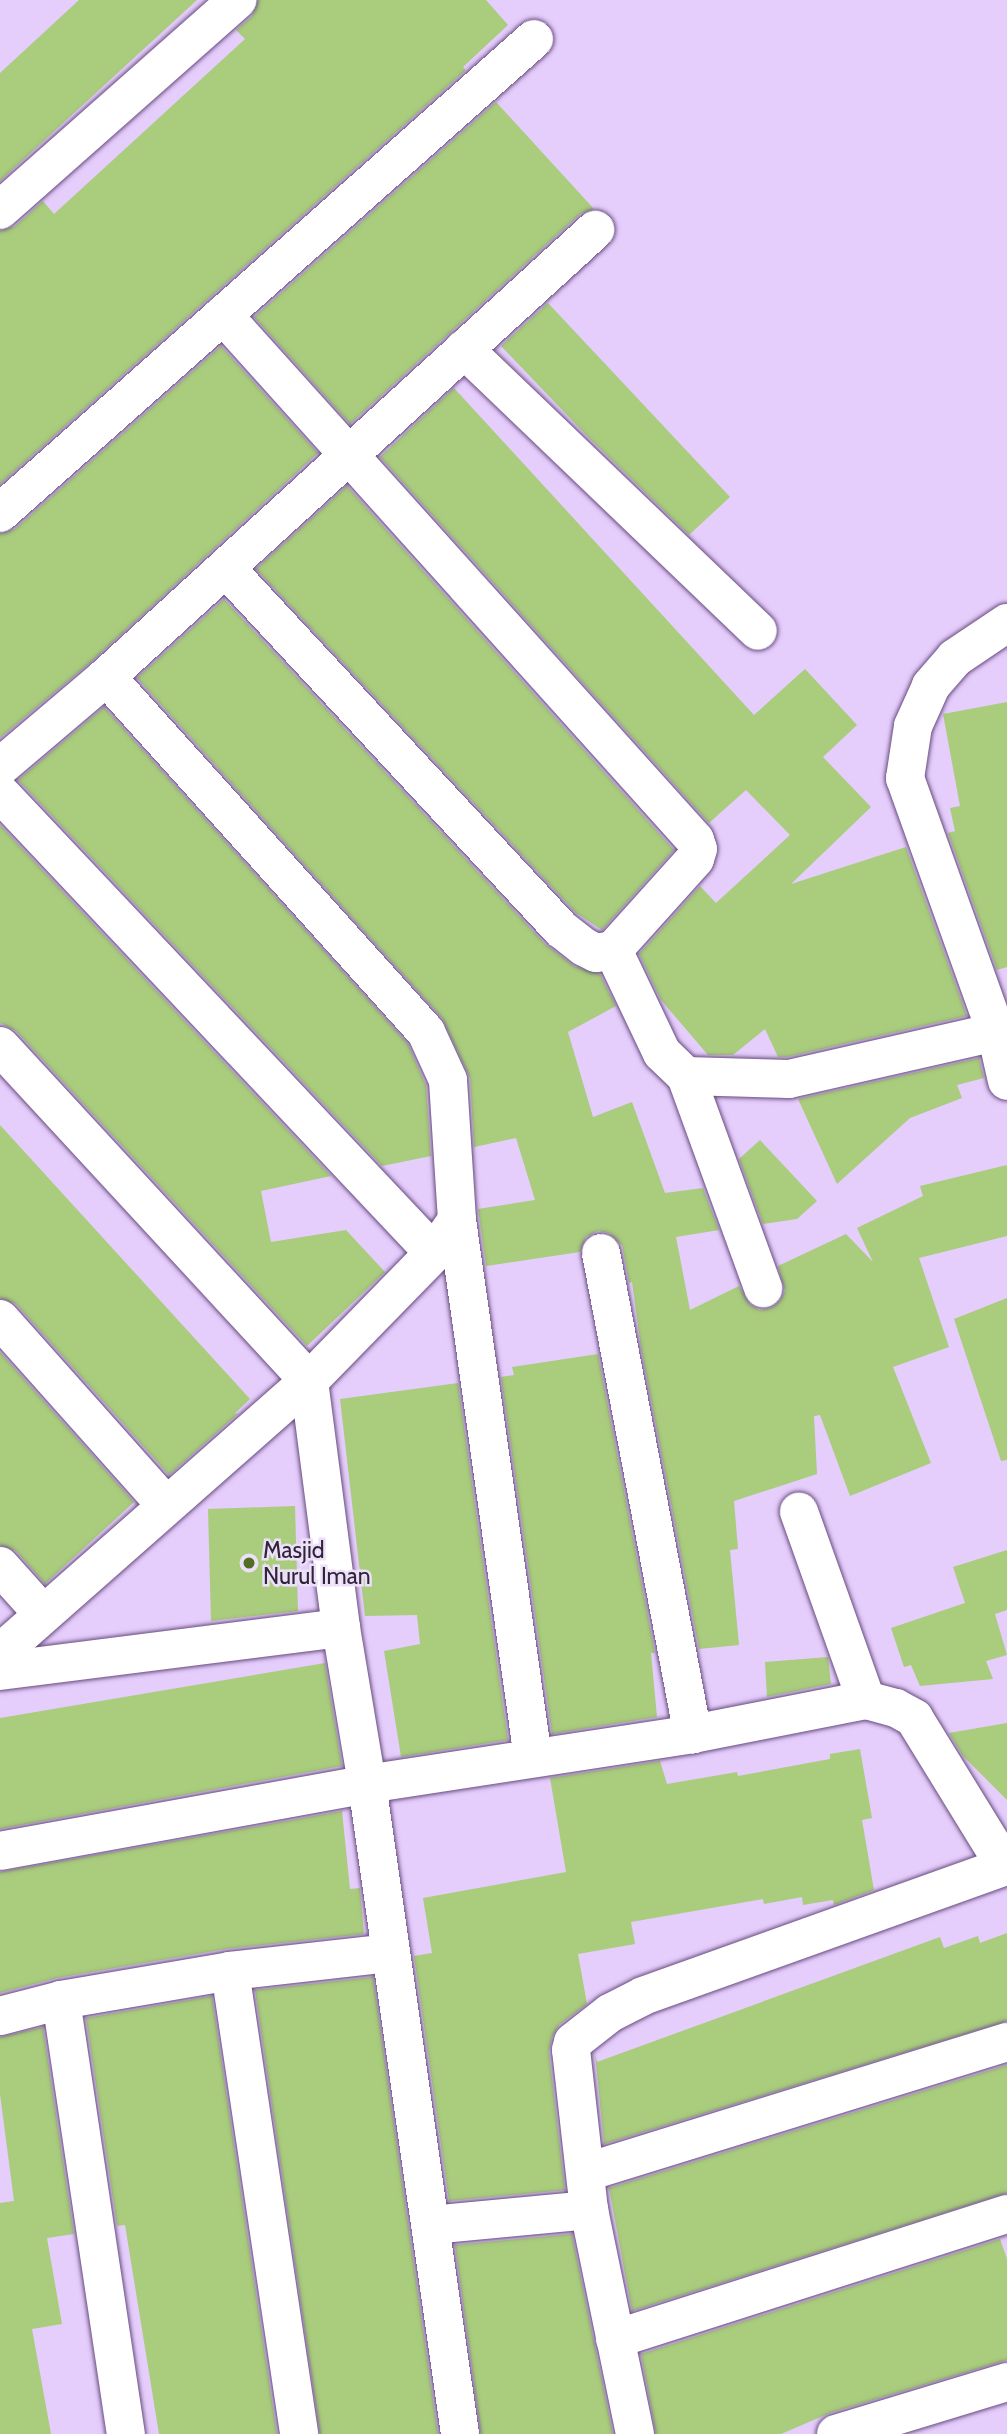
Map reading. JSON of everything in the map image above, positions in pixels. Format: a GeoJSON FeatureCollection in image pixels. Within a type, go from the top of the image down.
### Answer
{"type":"FeatureCollection","features":[{"type":"Feature","properties":{"kind":"street"},"geometry":{"type":"LineString","coordinates":[[0,210],[237,0]]}},
{"type":"Feature","properties":{"kind":"street"},"geometry":{"type":"LineString","coordinates":[[0,513],[534,39]]}},
{"type":"Feature","properties":{"kind":"street"},"geometry":{"type":"LineString","coordinates":[[0,767],[106,677],[595,230]]}},
{"type":"Feature","properties":{"kind":"street"},"geometry":{"type":"LineString","coordinates":[[223,315],[695,840],[698,849],[695,859],[613,950],[596,953],[583,947],[561,929],[225,568]]}},
{"type":"Feature","properties":{"kind":"street"},"geometry":{"type":"LineString","coordinates":[[464,349],[758,631]]}},
{"type":"Feature","properties":{"kind":"street"},"geometry":{"type":"LineString","coordinates":[[1007,623],[955,658],[931,686],[913,726],[905,778],[996,1032],[1007,1081]]}},
{"type":"Feature","properties":{"kind":"street"},"geometry":{"type":"LineString","coordinates":[[106,677],[426,1032],[448,1080],[457,1220],[533,1758]]}},
{"type":"Feature","properties":{"kind":"street"},"geometry":{"type":"LineString","coordinates":[[0,793],[434,1253]]}},
{"type":"Feature","properties":{"kind":"street"},"geometry":{"type":"LineString","coordinates":[[613,950],[662,1053],[686,1076],[763,1288]]}},
{"type":"Feature","properties":{"kind":"street"},"geometry":{"type":"LineString","coordinates":[[686,1076],[789,1079],[996,1032]]}},
{"type":"Feature","properties":{"kind":"street"},"geometry":{"type":"LineString","coordinates":[[0,1046],[309,1381],[341,1629],[367,1784],[460,2434]]}},
{"type":"Feature","properties":{"kind":"street"},"geometry":{"type":"LineString","coordinates":[[0,1653],[309,1381],[434,1253],[457,1220]]}},
{"type":"Feature","properties":{"kind":"street"},"geometry":{"type":"LineString","coordinates":[[601,1253],[693,1734]]}},
{"type":"Feature","properties":{"kind":"street"},"geometry":{"type":"LineString","coordinates":[[0,1319],[166,1505]]}},
{"type":"Feature","properties":{"kind":"street"},"geometry":{"type":"LineString","coordinates":[[799,1512],[866,1700]]}},
{"type":"Feature","properties":{"kind":"street"},"geometry":{"type":"LineString","coordinates":[[0,1566],[43,1614]]}},
{"type":"Feature","properties":{"kind":"street"},"geometry":{"type":"LineString","coordinates":[[0,1671],[341,1629]]}},
{"type":"Feature","properties":{"kind":"street"},"geometry":{"type":"LineString","coordinates":[[0,1851],[367,1784],[693,1734],[866,1700],[896,1709],[914,1718],[1006,1866],[643,1996],[578,2036],[570,2050],[587,2172],[589,2210],[635,2434]]}},
{"type":"Feature","properties":{"kind":"street"},"geometry":{"type":"LineString","coordinates":[[0,2016],[61,2000],[230,1970],[391,1953]]}},
{"type":"Feature","properties":{"kind":"street"},"geometry":{"type":"LineString","coordinates":[[230,1970],[299,2434]]}},
{"type":"Feature","properties":{"kind":"street"},"geometry":{"type":"LineString","coordinates":[[61,2000],[126,2434]]}},
{"type":"Feature","properties":{"kind":"street"},"geometry":{"type":"LineString","coordinates":[[587,2172],[1007,2042]]}},
{"type":"Feature","properties":{"kind":"street"},"geometry":{"type":"LineString","coordinates":[[431,2225],[589,2210]]}},
{"type":"Feature","properties":{"kind":"street"},"geometry":{"type":"LineString","coordinates":[[615,2339],[1007,2214]]}},
{"type":"Feature","properties":{"kind":"street"},"geometry":{"type":"LineString","coordinates":[[836,2434],[1007,2382]]}},
{"type":"Feature","properties":{"kind":"building"},"geometry":{"type":"Polygon","coordinates":[[[79,0],[197,0],[0,181],[0,73],[79,0]]]}},
{"type":"Feature","properties":{"kind":"building"},"geometry":{"type":"Polygon","coordinates":[[[258,0],[486,0],[508,25],[463,67],[466,70],[0,484],[0,231],[15,226],[43,201],[54,214],[245,39],[236,30],[252,16],[258,0]]]}},
{"type":"Feature","properties":{"kind":"building"},"geometry":{"type":"Polygon","coordinates":[[[496,102],[594,209],[580,214],[350,424],[254,317],[496,102]]]}},
{"type":"Feature","properties":{"kind":"building"},"geometry":{"type":"Polygon","coordinates":[[[548,303],[730,497],[689,535],[587,436],[501,346],[548,303]]]}},
{"type":"Feature","properties":{"kind":"building"},"geometry":{"type":"Polygon","coordinates":[[[221,346],[318,453],[92,661],[0,738],[0,534],[15,529],[221,346]]]}},
{"type":"Feature","properties":{"kind":"building"},"geometry":{"type":"Polygon","coordinates":[[[454,388],[754,715],[805,669],[857,725],[823,757],[871,807],[791,884],[906,847],[967,1016],[787,1057],[778,1057],[765,1029],[733,1055],[708,1055],[661,1000],[639,954],[700,886],[716,903],[790,835],[746,790],[709,823],[380,457],[454,388]]]}},
{"type":"Feature","properties":{"kind":"building"},"geometry":{"type":"Polygon","coordinates":[[[347,486],[674,850],[602,930],[576,913],[256,569],[347,486]]]}},
{"type":"Feature","properties":{"kind":"building"},"geometry":{"type":"Polygon","coordinates":[[[224,599],[545,944],[574,966],[600,974],[616,1006],[568,1032],[593,1117],[632,1102],[665,1193],[703,1188],[719,1230],[676,1237],[690,1310],[739,1286],[750,1305],[760,1310],[771,1308],[780,1301],[785,1291],[778,1266],[846,1234],[873,1262],[857,1228],[923,1196],[920,1186],[1007,1165],[1007,1236],[919,1258],[949,1347],[893,1367],[931,1463],[850,1496],[820,1415],[814,1416],[817,1474],[734,1501],[738,1549],[730,1550],[739,1645],[699,1649],[641,1348],[632,1282],[629,1283],[622,1245],[609,1233],[598,1231],[586,1237],[580,1252],[486,1266],[478,1209],[535,1200],[516,1138],[474,1147],[470,1078],[442,1018],[137,678],[224,599]]]}},
{"type":"Feature","properties":{"kind":"building"},"geometry":{"type":"Polygon","coordinates":[[[1007,702],[1007,967],[997,970],[948,833],[955,831],[950,808],[960,806],[943,714],[1007,702]]]}},
{"type":"Feature","properties":{"kind":"building"},"geometry":{"type":"Polygon","coordinates":[[[104,707],[408,1044],[426,1085],[431,1156],[382,1166],[18,780],[104,707]]]}},
{"type":"Feature","properties":{"kind":"building"},"geometry":{"type":"Polygon","coordinates":[[[0,825],[331,1176],[261,1191],[271,1242],[346,1230],[385,1272],[307,1346],[16,1031],[0,1023],[0,825]]]}},
{"type":"Feature","properties":{"kind":"building"},"geometry":{"type":"Polygon","coordinates":[[[979,1058],[984,1078],[957,1085],[962,1098],[910,1118],[837,1184],[798,1099],[979,1058]]]}},
{"type":"Feature","properties":{"kind":"building"},"geometry":{"type":"Polygon","coordinates":[[[0,1125],[250,1399],[234,1414],[239,1413],[169,1475],[16,1304],[0,1298],[0,1125]]]}},
{"type":"Feature","properties":{"kind":"building"},"geometry":{"type":"Polygon","coordinates":[[[760,1140],[817,1201],[797,1219],[763,1224],[739,1159],[760,1140]]]}},
{"type":"Feature","properties":{"kind":"building"},"geometry":{"type":"Polygon","coordinates":[[[1007,1298],[1007,1460],[1001,1461],[954,1319],[1007,1298]]]}},
{"type":"Feature","properties":{"kind":"building"},"geometry":{"type":"Polygon","coordinates":[[[0,1352],[134,1502],[45,1584],[16,1551],[0,1545],[0,1352]]]}},
{"type":"Feature","properties":{"kind":"building"},"geometry":{"type":"Polygon","coordinates":[[[598,1354],[655,1653],[651,1653],[657,1717],[552,1734],[501,1377],[514,1375],[512,1367],[598,1354]]]}},
{"type":"Feature","properties":{"kind":"building"},"geometry":{"type":"Polygon","coordinates":[[[458,1383],[508,1740],[401,1757],[384,1651],[420,1644],[417,1615],[365,1616],[340,1399],[458,1383]]]}},
{"type":"Feature","properties":{"kind":"building"},"geometry":{"type":"Polygon","coordinates":[[[295,1506],[298,1611],[211,1621],[208,1509],[295,1506]]]}},
{"type":"Feature","properties":{"kind":"building"},"geometry":{"type":"Polygon","coordinates":[[[1007,1550],[1007,1610],[995,1614],[1007,1655],[986,1661],[993,1679],[920,1686],[911,1665],[904,1667],[891,1628],[965,1603],[953,1567],[1007,1550]]]}},
{"type":"Feature","properties":{"kind":"building"},"geometry":{"type":"Polygon","coordinates":[[[828,1657],[831,1684],[767,1697],[765,1662],[828,1657]]]}},
{"type":"Feature","properties":{"kind":"building"},"geometry":{"type":"Polygon","coordinates":[[[325,1663],[342,1766],[0,1829],[0,1718],[325,1663]]]}},
{"type":"Feature","properties":{"kind":"building"},"geometry":{"type":"Polygon","coordinates":[[[1007,1723],[1007,1800],[963,1756],[949,1733],[1007,1723]]]}},
{"type":"Feature","properties":{"kind":"building"},"geometry":{"type":"Polygon","coordinates":[[[860,1749],[872,1818],[862,1820],[874,1890],[834,1905],[833,1900],[803,1905],[802,1897],[764,1904],[763,1899],[631,1922],[635,1944],[578,1954],[587,2004],[559,2025],[552,2037],[549,2052],[565,2190],[449,2201],[414,1956],[432,1953],[423,1898],[566,1872],[550,1778],[660,1761],[667,1784],[737,1772],[738,1776],[830,1759],[830,1754],[860,1749]]]}},
{"type":"Feature","properties":{"kind":"building"},"geometry":{"type":"Polygon","coordinates":[[[342,1811],[350,1889],[360,1888],[364,1934],[226,1949],[57,1978],[0,1993],[0,1872],[342,1811]]]}},
{"type":"Feature","properties":{"kind":"building"},"geometry":{"type":"Polygon","coordinates":[[[1007,1933],[1007,2021],[604,2144],[595,2053],[597,2062],[940,1937],[944,1948],[978,1936],[980,1943],[1007,1933]]]}},
{"type":"Feature","properties":{"kind":"building"},"geometry":{"type":"Polygon","coordinates":[[[373,1977],[438,2434],[320,2434],[255,1990],[373,1977]]]}},
{"type":"Feature","properties":{"kind":"building"},"geometry":{"type":"Polygon","coordinates":[[[212,1996],[277,2434],[159,2434],[125,2225],[117,2226],[86,2018],[212,1996]]]}},
{"type":"Feature","properties":{"kind":"building"},"geometry":{"type":"Polygon","coordinates":[[[43,2027],[74,2234],[47,2238],[62,2324],[32,2329],[51,2434],[0,2434],[0,2203],[14,2201],[0,2094],[0,2037],[43,2027]]]}},
{"type":"Feature","properties":{"kind":"building"},"geometry":{"type":"Polygon","coordinates":[[[1007,2065],[1007,2193],[632,2311],[609,2188],[1007,2065]]]}},
{"type":"Feature","properties":{"kind":"building"},"geometry":{"type":"Polygon","coordinates":[[[572,2234],[613,2434],[481,2434],[455,2245],[572,2234]]]}},
{"type":"Feature","properties":{"kind":"building"},"geometry":{"type":"Polygon","coordinates":[[[1000,2239],[1007,2259],[1007,2360],[830,2413],[781,2434],[656,2434],[641,2354],[1000,2239]]]}},
{"type":"Feature","properties":{"kind":"place","name":"Masjid Nurul Iman"},"geometry":{"type":"Point","coordinates":[249,1563]}}]}
